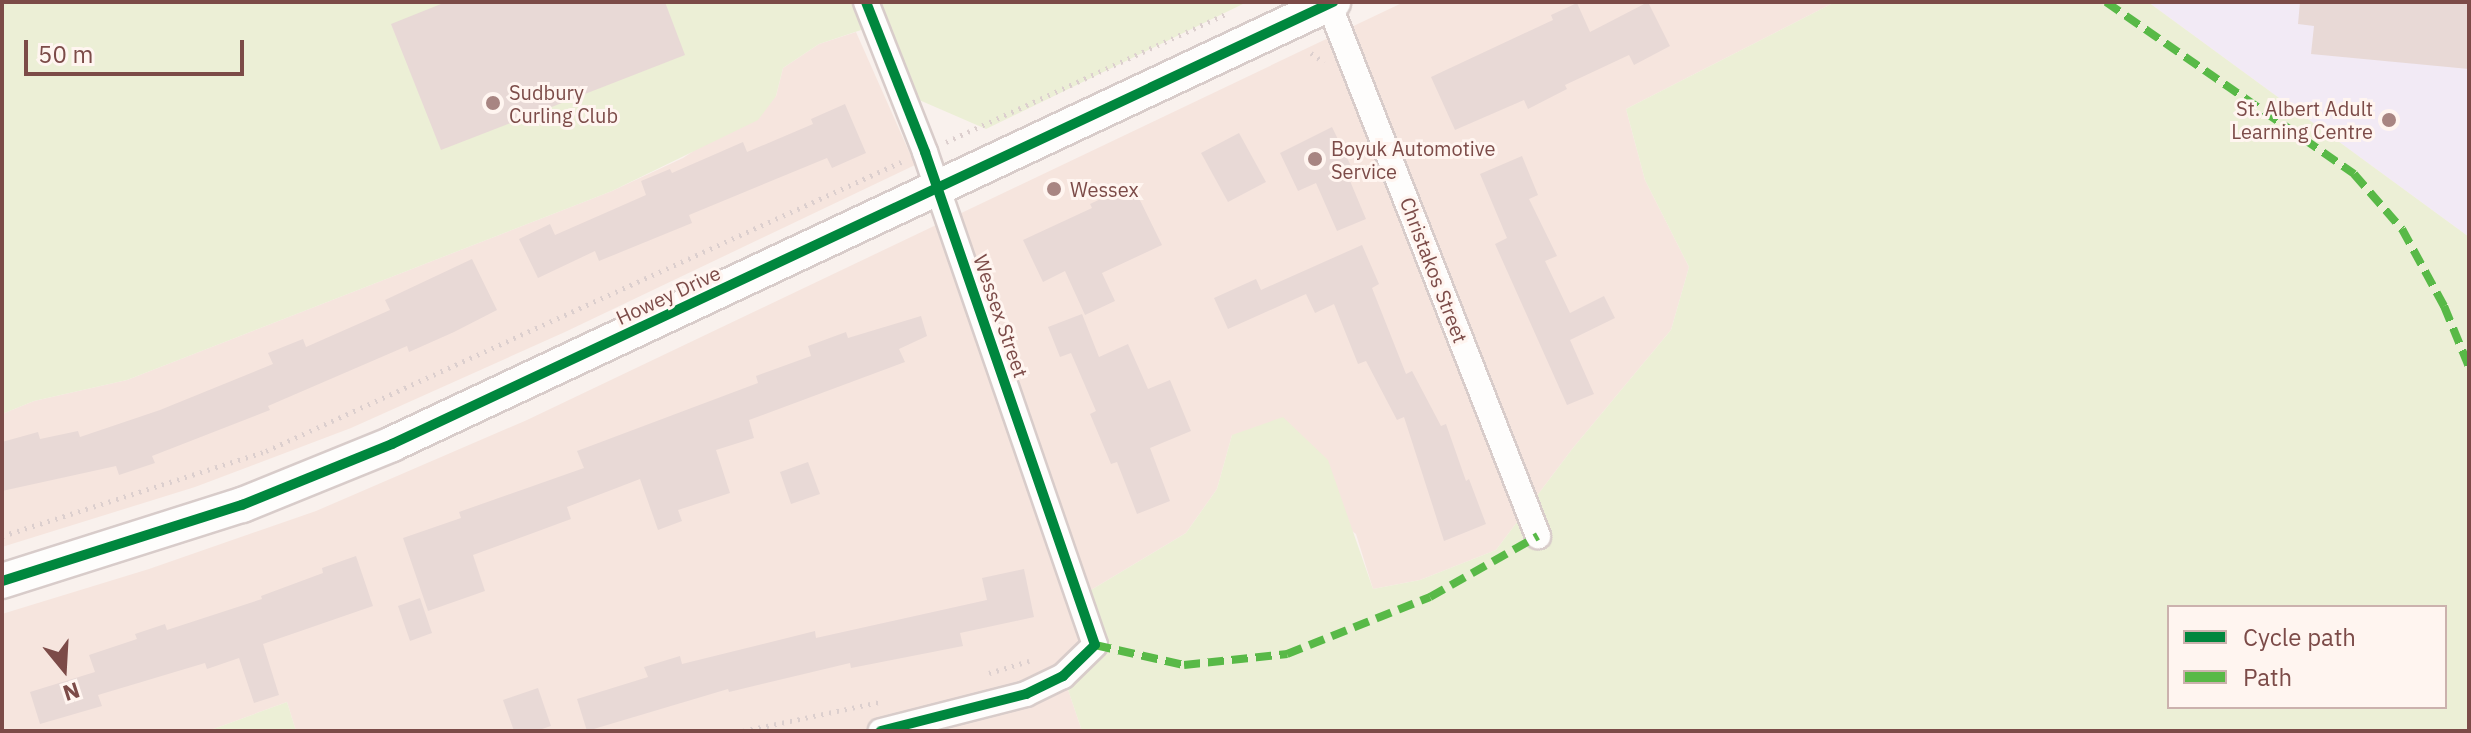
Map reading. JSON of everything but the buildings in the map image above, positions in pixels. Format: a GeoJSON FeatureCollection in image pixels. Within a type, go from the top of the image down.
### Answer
{"type":"FeatureCollection","features":[{"type":"Feature","properties":{"kind":"main road","name":"Howey Drive"},"geometry":{"type":"LineString","coordinates":[[2,581],[242,505],[392,444],[1331,3]]}},
{"type":"Feature","properties":{"kind":"street","name":"Wessex Street"},"geometry":{"type":"LineString","coordinates":[[866,2],[925,152],[1095,645],[1063,676],[1026,694],[881,731]]}},
{"type":"Feature","properties":{"kind":"street","name":"Christakos Street"},"geometry":{"type":"LineString","coordinates":[[1331,3],[1538,536]]}},
{"type":"Feature","properties":{"kind":"path"},"geometry":{"type":"LineString","coordinates":[[2,536],[266,451],[1238,8]]}},
{"type":"Feature","properties":{"kind":"path"},"geometry":{"type":"LineString","coordinates":[[981,676],[1032,660]]}},
{"type":"Feature","properties":{"kind":"path"},"geometry":{"type":"LineString","coordinates":[[743,731],[884,700]]}},
{"type":"Feature","properties":{"kind":"shaded area"},"geometry":{"type":"Polygon","coordinates":[[[1404,2],[1835,2],[1626,109],[1645,180],[1689,267],[1671,330],[1573,448],[1496,550],[1420,580],[1373,589],[1356,534],[1232,435],[1217,489],[1186,533],[1081,596],[1098,644],[1064,678],[1082,731],[296,731],[287,702],[208,731],[2,731],[2,614],[149,569],[316,511],[527,420],[1404,2]]]}},
{"type":"Feature","properties":{"kind":"shaded area","name":"St. Albert Adult Learning Centre"},"geometry":{"type":"Polygon","coordinates":[[[2148,2],[2469,2],[2469,237],[2148,2]]]}},
{"type":"Feature","properties":{"kind":"shaded area"},"geometry":{"type":"Polygon","coordinates":[[[856,32],[915,165],[565,332],[351,428],[195,487],[2,547],[2,414],[34,401],[127,380],[612,191],[683,158],[776,96],[783,68],[819,44],[856,32]]]}},
{"type":"Feature","properties":{"kind":"green space"},"geometry":{"type":"Polygon","coordinates":[[[2,2],[1247,2],[986,129],[903,93],[876,25],[819,44],[783,68],[776,96],[758,120],[612,191],[127,380],[34,401],[2,414],[2,2]]]}},
{"type":"Feature","properties":{"kind":"green space"},"geometry":{"type":"Polygon","coordinates":[[[1835,2],[2148,2],[2469,237],[2469,731],[1082,731],[1064,678],[1098,644],[1081,596],[1186,533],[1217,489],[1232,435],[1283,417],[1328,460],[1373,589],[1420,580],[1496,550],[1573,448],[1671,330],[1689,267],[1645,180],[1626,109],[1835,2]]]}},
{"type":"Feature","properties":{"kind":"green space"},"geometry":{"type":"Polygon","coordinates":[[[287,702],[296,731],[208,731],[287,702]]]}},
{"type":"Feature","properties":{"kind":"marked path"},"geometry":{"type":"LineString","coordinates":[[2106,2],[2354,174],[2402,229],[2444,306],[2469,367]]}},
{"type":"Feature","properties":{"kind":"marked path"},"geometry":{"type":"LineString","coordinates":[[1095,645],[1184,665],[1287,654],[1430,597],[1538,536]]}},
{"type":"Feature","properties":{"kind":"cycle path"},"geometry":{"type":"LineString","coordinates":[[866,2],[925,152],[1095,645],[1063,676],[1026,694],[881,731]]}},
{"type":"Feature","properties":{"kind":"cycle path"},"geometry":{"type":"LineString","coordinates":[[2,581],[242,505],[392,444],[1333,2]]}},
{"type":"Feature","properties":{"kind":"place","name":"Sudbury Curling Club"},"geometry":{"type":"Point","coordinates":[493,103]}},
{"type":"Feature","properties":{"kind":"place","name":"St. Albert Adult Learning Centre"},"geometry":{"type":"Point","coordinates":[2389,120]}},
{"type":"Feature","properties":{"kind":"place","name":"Boyuk Automotive Service"},"geometry":{"type":"Point","coordinates":[1315,159]}},
{"type":"Feature","properties":{"kind":"place","name":"Wessex"},"geometry":{"type":"Point","coordinates":[1054,189]}}]}
